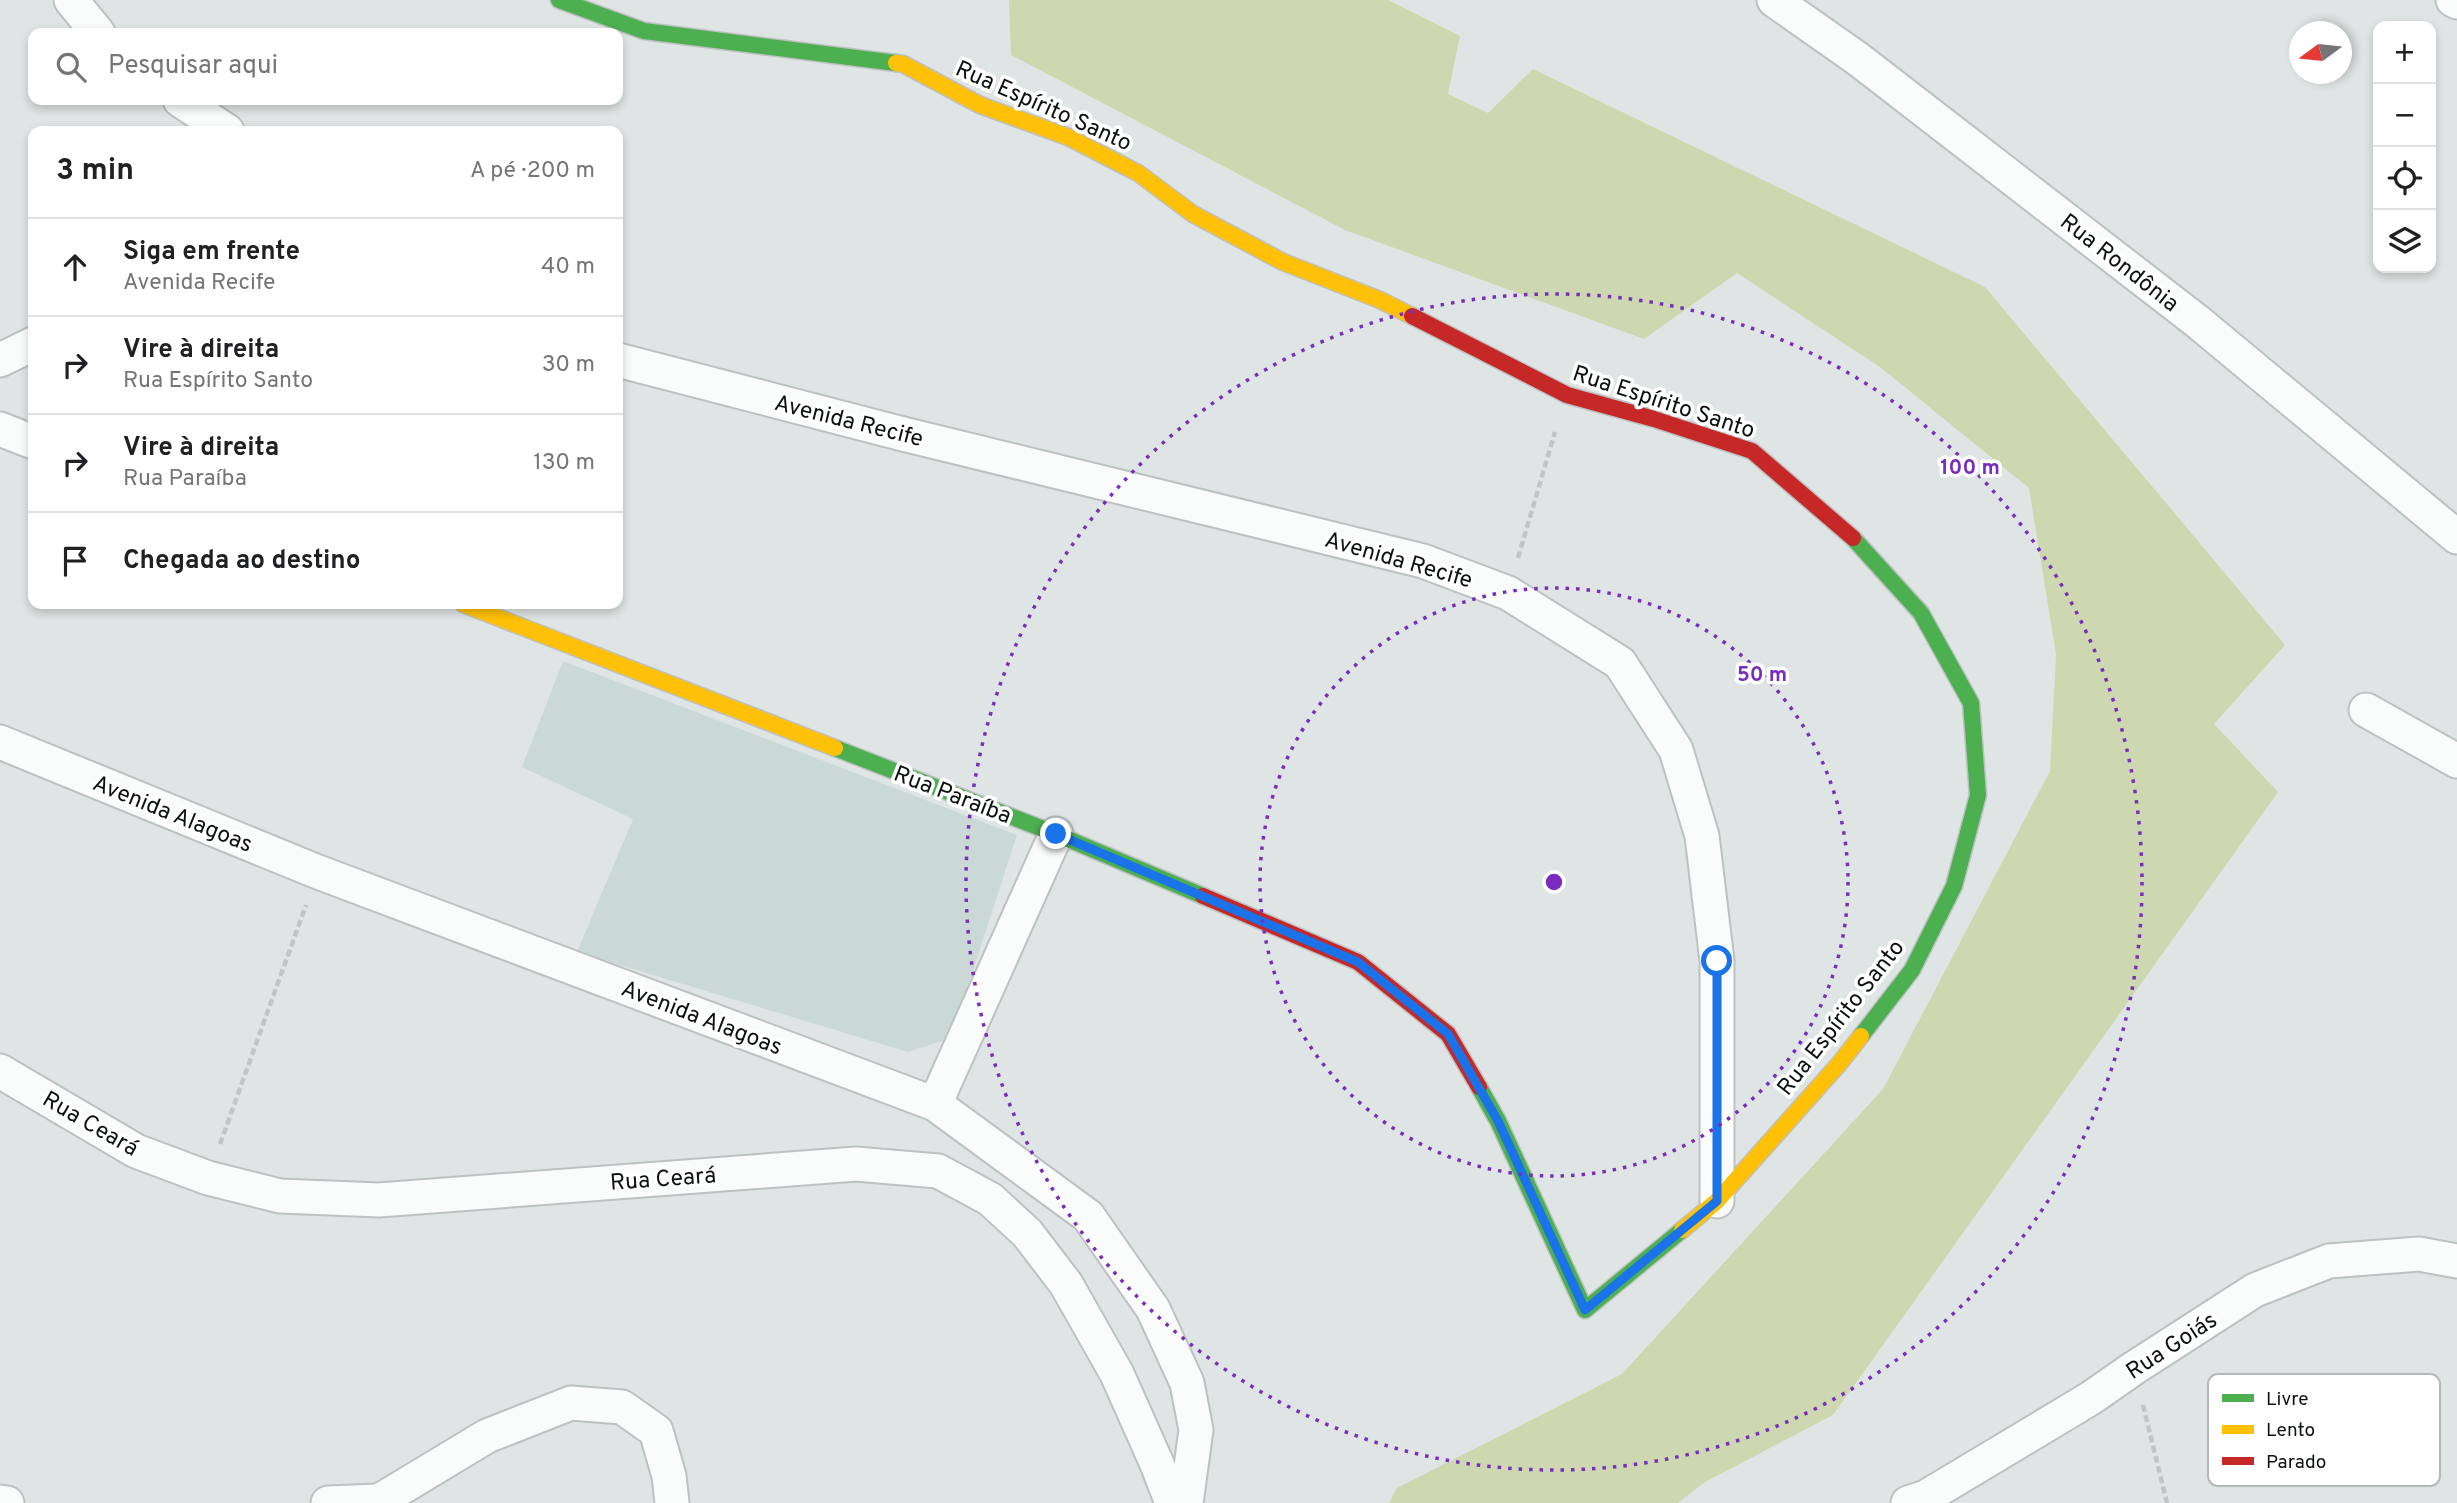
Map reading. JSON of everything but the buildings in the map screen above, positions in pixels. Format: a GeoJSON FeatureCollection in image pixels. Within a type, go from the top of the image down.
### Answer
{"type":"FeatureCollection","features":[{"type":"Feature","properties":{"kind":"street"},"geometry":{"type":"LineString","coordinates":[[71,0],[94,28]]}},
{"type":"Feature","properties":{"kind":"street","name":"Rua Espírito Santo"},"geometry":{"type":"LineString","coordinates":[[559,0],[644,31],[903,64],[980,105],[1068,137],[1138,173],[1194,214],[1283,262],[1380,300],[1567,394],[1752,451],[1852,537],[1921,613],[1971,703],[1978,796],[1954,886],[1912,970],[1839,1065],[1717,1201],[1585,1310]]}},
{"type":"Feature","properties":{"kind":"street","name":"Rua Rondônia"},"geometry":{"type":"LineString","coordinates":[[1774,0],[1858,59],[2198,322],[2457,537]]}},
{"type":"Feature","properties":{"kind":"street"},"geometry":{"type":"LineString","coordinates":[[188,105],[219,126]]}},
{"type":"Feature","properties":{"kind":"street"},"geometry":{"type":"LineString","coordinates":[[0,360],[28,346]]}},
{"type":"Feature","properties":{"kind":"street","name":"Avenida Recife"},"geometry":{"type":"LineString","coordinates":[[623,360],[903,434],[1423,561],[1508,593],[1620,663],[1676,750],[1702,836],[1717,961],[1717,1201]]}},
{"type":"Feature","properties":{"kind":"street"},"geometry":{"type":"LineString","coordinates":[[0,429],[28,440]]}},
{"type":"Feature","properties":{"kind":"street","name":"Rua Paraíba"},"geometry":{"type":"LineString","coordinates":[[476,609],[1056,834],[1358,962],[1448,1034],[1498,1121],[1585,1310]]}},
{"type":"Feature","properties":{"kind":"street"},"geometry":{"type":"LineString","coordinates":[[2366,710],[2457,761]]}},
{"type":"Feature","properties":{"kind":"street","name":"Avenida Alagoas"},"geometry":{"type":"LineString","coordinates":[[0,742],[318,872],[935,1104],[1088,1216],[1153,1309],[1187,1383],[1196,1430],[1186,1503]]}},
{"type":"Feature","properties":{"kind":"street"},"geometry":{"type":"LineString","coordinates":[[935,1104],[1056,834]]}},
{"type":"Feature","properties":{"kind":"street","name":"Rua Ceará"},"geometry":{"type":"LineString","coordinates":[[0,1071],[136,1151],[208,1178],[280,1196],[379,1200],[856,1164],[938,1171],[990,1199],[1027,1233],[1066,1284],[1117,1374],[1172,1503]]}},
{"type":"Feature","properties":{"kind":"street","name":"Rua Goiás"},"geometry":{"type":"LineString","coordinates":[[1908,1503],[1926,1497],[2044,1427],[2255,1290],[2329,1261],[2419,1254],[2457,1261]]}},
{"type":"Feature","properties":{"kind":"street"},"geometry":{"type":"LineString","coordinates":[[328,1503],[377,1502],[487,1436],[571,1403],[622,1407],[656,1431],[669,1476],[672,1503]]}},
{"type":"Feature","properties":{"kind":"street"},"geometry":{"type":"LineString","coordinates":[[0,1502],[7,1503]]}},
{"type":"Feature","properties":{"kind":"path"},"geometry":{"type":"LineString","coordinates":[[1508,593],[1567,394]]}},
{"type":"Feature","properties":{"kind":"path"},"geometry":{"type":"LineString","coordinates":[[208,1178],[318,872]]}},
{"type":"Feature","properties":{"kind":"path"},"geometry":{"type":"LineString","coordinates":[[2134,1368],[2167,1503]]}},
{"type":"Feature","properties":{"kind":"shaded area"},"geometry":{"type":"Polygon","coordinates":[[[563,661],[1017,835],[951,1038],[908,1052],[577,952],[633,819],[522,767],[563,661]]]}},
{"type":"Feature","properties":{"kind":"green space"},"geometry":{"type":"Polygon","coordinates":[[[1009,0],[1388,0],[1460,36],[1448,94],[1488,113],[1533,69],[1985,287],[2285,645],[2214,724],[2278,792],[1833,1415],[1705,1482],[1678,1503],[1389,1503],[1397,1488],[1622,1374],[1883,1089],[2050,771],[2056,654],[2029,488],[1880,367],[1737,273],[1644,339],[1345,230],[1011,55],[1009,0]]]}},
{"type":"Feature","properties":{"kind":"traffic: fast"},"geometry":{"type":"LineString","coordinates":[[559,0],[644,31],[896,63]]}},
{"type":"Feature","properties":{"kind":"traffic: fast"},"geometry":{"type":"LineString","coordinates":[[1853,538],[1921,613],[1971,703],[1978,795],[1954,886],[1912,970],[1861,1036]]}},
{"type":"Feature","properties":{"kind":"traffic: fast"},"geometry":{"type":"LineString","coordinates":[[835,748],[1056,834],[1203,896]]}},
{"type":"Feature","properties":{"kind":"traffic: fast"},"geometry":{"type":"LineString","coordinates":[[1479,1087],[1498,1121],[1585,1310],[1682,1230]]}},
{"type":"Feature","properties":{"kind":"traffic: slow"},"geometry":{"type":"LineString","coordinates":[[896,63],[903,64],[980,105],[1068,137],[1138,173],[1193,214],[1283,262],[1380,300],[1412,316]]}},
{"type":"Feature","properties":{"kind":"traffic: slow"},"geometry":{"type":"LineString","coordinates":[[476,609],[835,748]]}},
{"type":"Feature","properties":{"kind":"traffic: slow"},"geometry":{"type":"LineString","coordinates":[[1682,1230],[1717,1201],[1861,1036]]}},
{"type":"Feature","properties":{"kind":"traffic: jam"},"geometry":{"type":"LineString","coordinates":[[1412,316],[1567,395],[1654,419],[1752,451],[1853,538]]}},
{"type":"Feature","properties":{"kind":"traffic: jam"},"geometry":{"type":"LineString","coordinates":[[1203,896],[1358,962],[1448,1034],[1479,1087]]}},
{"type":"Feature","properties":{"kind":"route"},"geometry":{"type":"LineString","coordinates":[[1056,834],[1358,962],[1448,1034],[1498,1121],[1585,1310],[1717,1201],[1717,961]]}}]}
